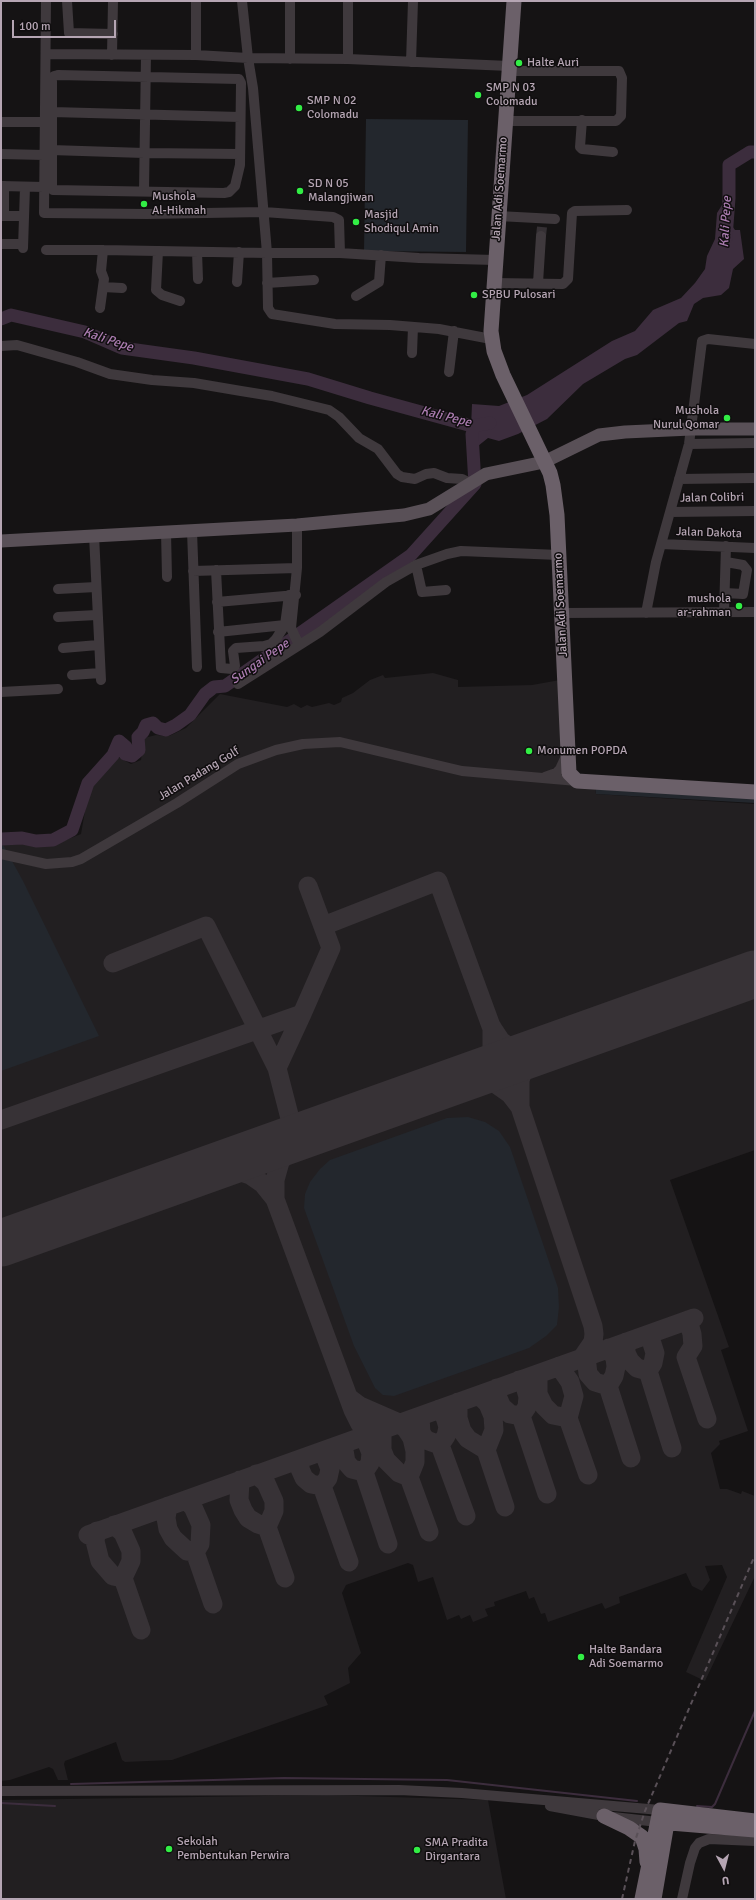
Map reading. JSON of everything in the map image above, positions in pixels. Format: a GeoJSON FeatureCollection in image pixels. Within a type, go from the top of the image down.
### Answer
{"type":"FeatureCollection","features":[{"type":"Feature","properties":{"kind":"highway","name":"Jalan Adi Soemarmo"},"geometry":{"type":"LineString","coordinates":[[514,1],[495,260],[491,339],[502,375],[537,446],[553,485],[557,515],[559,554],[568,778],[605,783],[755,792]]}},
{"type":"Feature","properties":{"kind":"highway","name":"Jalan Adi Soemarmo"},"geometry":{"type":"LineString","coordinates":[[568,751],[574,763],[584,775],[605,783]]}},
{"type":"Feature","properties":{"kind":"highway"},"geometry":{"type":"LineString","coordinates":[[604,1816],[629,1828],[642,1837],[646,1849],[648,1871]]}},
{"type":"Feature","properties":{"kind":"highway"},"geometry":{"type":"LineString","coordinates":[[664,1816],[755,1830]]}},
{"type":"Feature","properties":{"kind":"highway"},"geometry":{"type":"LineString","coordinates":[[654,1899],[662,1859],[664,1816]]}},
{"type":"Feature","properties":{"kind":"highway"},"geometry":{"type":"LineString","coordinates":[[642,1899],[648,1871],[664,1816]]}},
{"type":"Feature","properties":{"kind":"highway"},"geometry":{"type":"LineString","coordinates":[[662,1859],[672,1842],[694,1821],[755,1821]]}},
{"type":"Feature","properties":{"kind":"main road"},"geometry":{"type":"LineString","coordinates":[[1,540],[297,525],[420,512],[435,505],[486,474],[544,462],[599,434],[691,429],[755,429]]}},
{"type":"Feature","properties":{"kind":"street"},"geometry":{"type":"LineString","coordinates":[[46,1],[44,122],[48,152],[53,190],[229,192],[235,186],[238,178],[242,83],[239,79],[54,76],[52,112],[48,152],[44,187],[44,213],[147,214],[264,212],[338,218],[340,222],[340,253]]}},
{"type":"Feature","properties":{"kind":"street"},"geometry":{"type":"LineString","coordinates":[[67,1],[69,33],[113,34]]}},
{"type":"Feature","properties":{"kind":"street"},"geometry":{"type":"LineString","coordinates":[[112,55],[113,1]]}},
{"type":"Feature","properties":{"kind":"street"},"geometry":{"type":"LineString","coordinates":[[196,1],[196,55]]}},
{"type":"Feature","properties":{"kind":"street"},"geometry":{"type":"LineString","coordinates":[[242,1],[253,88],[264,212],[267,253],[268,308],[270,313],[335,324],[413,327],[454,331],[491,339]]}},
{"type":"Feature","properties":{"kind":"street"},"geometry":{"type":"LineString","coordinates":[[290,1],[290,59]]}},
{"type":"Feature","properties":{"kind":"street"},"geometry":{"type":"LineString","coordinates":[[348,1],[348,59]]}},
{"type":"Feature","properties":{"kind":"street"},"geometry":{"type":"LineString","coordinates":[[411,62],[413,1]]}},
{"type":"Feature","properties":{"kind":"street"},"geometry":{"type":"LineString","coordinates":[[46,54],[196,55],[248,58],[348,59],[509,68],[619,71],[622,78],[621,116],[616,121],[506,121]]}},
{"type":"Feature","properties":{"kind":"street"},"geometry":{"type":"LineString","coordinates":[[144,191],[146,55]]}},
{"type":"Feature","properties":{"kind":"street"},"geometry":{"type":"LineString","coordinates":[[52,112],[145,116],[240,117]]}},
{"type":"Feature","properties":{"kind":"street"},"geometry":{"type":"LineString","coordinates":[[582,120],[580,147],[582,150],[613,152]]}},
{"type":"Feature","properties":{"kind":"street"},"geometry":{"type":"LineString","coordinates":[[1,122],[44,122]]}},
{"type":"Feature","properties":{"kind":"street"},"geometry":{"type":"LineString","coordinates":[[1,154],[48,152],[240,154]]}},
{"type":"Feature","properties":{"kind":"street"},"geometry":{"type":"LineString","coordinates":[[24,216],[2,216],[3,186],[44,187]]}},
{"type":"Feature","properties":{"kind":"street"},"geometry":{"type":"LineString","coordinates":[[1,244],[23,246],[25,187]]}},
{"type":"Feature","properties":{"kind":"street"},"geometry":{"type":"LineString","coordinates":[[494,283],[563,284],[566,282],[572,213],[575,211],[627,210]]}},
{"type":"Feature","properties":{"kind":"street"},"geometry":{"type":"LineString","coordinates":[[498,216],[542,227],[556,219]]}},
{"type":"Feature","properties":{"kind":"street"},"geometry":{"type":"LineString","coordinates":[[538,283],[542,227]]}},
{"type":"Feature","properties":{"kind":"street"},"geometry":{"type":"LineString","coordinates":[[46,250],[340,253],[419,258],[495,260]]}},
{"type":"Feature","properties":{"kind":"street"},"geometry":{"type":"LineString","coordinates":[[100,308],[104,279],[101,271],[103,250]]}},
{"type":"Feature","properties":{"kind":"street"},"geometry":{"type":"LineString","coordinates":[[158,251],[156,290],[162,295],[180,301]]}},
{"type":"Feature","properties":{"kind":"street"},"geometry":{"type":"LineString","coordinates":[[197,252],[198,280]]}},
{"type":"Feature","properties":{"kind":"street"},"geometry":{"type":"LineString","coordinates":[[237,282],[239,252]]}},
{"type":"Feature","properties":{"kind":"street"},"geometry":{"type":"LineString","coordinates":[[356,296],[379,282],[382,255]]}},
{"type":"Feature","properties":{"kind":"street"},"geometry":{"type":"LineString","coordinates":[[267,283],[314,280]]}},
{"type":"Feature","properties":{"kind":"street"},"geometry":{"type":"LineString","coordinates":[[103,287],[122,288]]}},
{"type":"Feature","properties":{"kind":"street"},"geometry":{"type":"LineString","coordinates":[[412,353],[413,327]]}},
{"type":"Feature","properties":{"kind":"street"},"geometry":{"type":"LineString","coordinates":[[450,372],[454,331]]}},
{"type":"Feature","properties":{"kind":"street"},"geometry":{"type":"LineString","coordinates":[[646,613],[661,544],[689,444],[702,342],[708,339],[755,344]]}},
{"type":"Feature","properties":{"kind":"street"},"geometry":{"type":"LineString","coordinates":[[1,346],[17,345],[77,362],[110,374],[272,396],[329,410],[340,417],[358,438],[378,449],[397,474],[402,477],[416,479],[426,474],[434,473],[447,478],[462,479],[471,482]]}},
{"type":"Feature","properties":{"kind":"street"},"geometry":{"type":"LineString","coordinates":[[706,429],[706,444]]}},
{"type":"Feature","properties":{"kind":"street"},"geometry":{"type":"LineString","coordinates":[[689,444],[755,443]]}},
{"type":"Feature","properties":{"kind":"street"},"geometry":{"type":"LineString","coordinates":[[679,479],[755,478]]}},
{"type":"Feature","properties":{"kind":"street","name":"Jalan Colibri"},"geometry":{"type":"LineString","coordinates":[[670,512],[755,511]]}},
{"type":"Feature","properties":{"kind":"street"},"geometry":{"type":"LineString","coordinates":[[238,684],[293,635],[292,595],[297,568],[297,525]]}},
{"type":"Feature","properties":{"kind":"street"},"geometry":{"type":"LineString","coordinates":[[192,531],[197,667]]}},
{"type":"Feature","properties":{"kind":"street"},"geometry":{"type":"LineString","coordinates":[[166,532],[167,577]]}},
{"type":"Feature","properties":{"kind":"street"},"geometry":{"type":"LineString","coordinates":[[72,675],[100,677],[94,535]]}},
{"type":"Feature","properties":{"kind":"street","name":"Jalan Dakota"},"geometry":{"type":"LineString","coordinates":[[661,544],[755,548]]}},
{"type":"Feature","properties":{"kind":"street"},"geometry":{"type":"LineString","coordinates":[[724,612],[726,546]]}},
{"type":"Feature","properties":{"kind":"street"},"geometry":{"type":"LineString","coordinates":[[216,570],[221,668],[232,668],[235,666],[233,651],[236,648],[268,646],[276,639],[293,635],[336,620],[366,595],[386,582],[416,565],[447,554],[461,551],[559,554]]}},
{"type":"Feature","properties":{"kind":"street"},"geometry":{"type":"LineString","coordinates":[[725,593],[743,594],[747,570],[743,565],[726,562]]}},
{"type":"Feature","properties":{"kind":"street"},"geometry":{"type":"LineString","coordinates":[[416,565],[422,592],[446,590]]}},
{"type":"Feature","properties":{"kind":"street"},"geometry":{"type":"LineString","coordinates":[[193,571],[297,568]]}},
{"type":"Feature","properties":{"kind":"street"},"geometry":{"type":"LineString","coordinates":[[58,589],[96,586]]}},
{"type":"Feature","properties":{"kind":"street"},"geometry":{"type":"LineString","coordinates":[[217,602],[292,595]]}},
{"type":"Feature","properties":{"kind":"street"},"geometry":{"type":"LineString","coordinates":[[562,613],[755,612]]}},
{"type":"Feature","properties":{"kind":"street"},"geometry":{"type":"LineString","coordinates":[[58,617],[97,615]]}},
{"type":"Feature","properties":{"kind":"street"},"geometry":{"type":"LineString","coordinates":[[218,632],[293,635]]}},
{"type":"Feature","properties":{"kind":"street"},"geometry":{"type":"LineString","coordinates":[[63,648],[98,645]]}},
{"type":"Feature","properties":{"kind":"street"},"geometry":{"type":"LineString","coordinates":[[1,692],[58,689]]}},
{"type":"Feature","properties":{"kind":"street","name":"Jalan Padang Golf"},"geometry":{"type":"LineString","coordinates":[[1,854],[46,864],[72,862],[81,859],[177,803],[238,764],[276,750],[303,744],[324,742],[347,743],[462,771],[539,779],[568,778]]}},
{"type":"Feature","properties":{"kind":"street"},"geometry":{"type":"LineString","coordinates":[[539,779],[551,776],[560,769],[568,751]]}},
{"type":"Feature","properties":{"kind":"street"},"geometry":{"type":"LineString","coordinates":[[1,1791],[392,1790],[499,1796],[664,1816]]}},
{"type":"Feature","properties":{"kind":"street"},"geometry":{"type":"LineString","coordinates":[[499,1796],[604,1816],[664,1816]]}},
{"type":"Feature","properties":{"kind":"street"},"geometry":{"type":"LineString","coordinates":[[682,1899],[690,1863],[695,1848],[699,1843],[709,1839],[755,1840]]}},
{"type":"Feature","properties":{"kind":"shaded area"},"geometry":{"type":"Polygon","coordinates":[[[366,119],[468,120],[466,252],[364,251],[366,119]]]}},
{"type":"Feature","properties":{"kind":"shaded area"},"geometry":{"type":"Polygon","coordinates":[[[433,673],[458,680],[458,687],[532,685],[560,680],[561,757],[560,763],[547,773],[595,785],[596,794],[755,804],[755,1150],[670,1180],[729,1347],[721,1350],[748,1431],[719,1441],[720,1444],[711,1453],[720,1489],[727,1489],[741,1494],[742,1491],[755,1496],[755,1576],[705,1681],[686,1672],[727,1577],[722,1565],[705,1566],[710,1580],[702,1591],[692,1586],[686,1573],[619,1597],[620,1603],[605,1609],[602,1603],[548,1622],[545,1613],[541,1614],[534,1597],[529,1599],[526,1591],[494,1602],[495,1606],[485,1609],[488,1616],[473,1622],[470,1615],[461,1619],[459,1615],[447,1620],[433,1577],[418,1582],[413,1565],[408,1563],[346,1585],[342,1593],[361,1653],[348,1668],[350,1683],[324,1696],[328,1705],[172,1760],[125,1762],[122,1760],[116,1742],[65,1761],[64,1764],[68,1780],[58,1780],[53,1769],[49,1767],[10,1780],[1,1781],[1,841],[17,844],[53,845],[81,834],[89,788],[116,756],[131,764],[141,760],[144,738],[156,735],[169,736],[186,728],[220,694],[287,707],[294,704],[301,708],[307,705],[312,707],[329,703],[334,705],[341,702],[342,698],[353,693],[370,680],[383,675],[385,678],[433,673]]]}},
{"type":"Feature","properties":{"kind":"shaded area"},"geometry":{"type":"Polygon","coordinates":[[[595,785],[755,795],[755,803],[596,794],[595,785]]]}},
{"type":"Feature","properties":{"kind":"shaded area"},"geometry":{"type":"Polygon","coordinates":[[[1,841],[23,881],[99,1036],[1,1071],[1,841]]]}},
{"type":"Feature","properties":{"kind":"shaded area"},"geometry":{"type":"Polygon","coordinates":[[[468,1117],[485,1122],[499,1131],[510,1147],[558,1288],[559,1307],[557,1325],[546,1336],[529,1348],[394,1396],[383,1395],[375,1388],[354,1346],[304,1208],[305,1194],[310,1182],[320,1169],[330,1160],[447,1118],[468,1117]]]}},
{"type":"Feature","properties":{"kind":"shaded area","name":"Sekolah Pembentukan Perwira"},"geometry":{"type":"Polygon","coordinates":[[[327,1795],[488,1800],[506,1899],[1,1899],[1,1800],[327,1795]]]}},
{"type":"Feature","properties":{"kind":"water"},"geometry":{"type":"Polygon","coordinates":[[[722,205],[728,220],[735,230],[740,230],[744,259],[733,269],[729,288],[721,295],[703,298],[694,304],[687,321],[679,323],[637,355],[625,359],[583,384],[547,419],[518,434],[499,441],[488,438],[473,450],[470,450],[472,404],[499,406],[527,395],[612,341],[635,331],[653,310],[681,298],[695,283],[705,269],[707,256],[715,239],[717,213],[722,205]]]}},
{"type":"Feature","properties":{"kind":"waterway","name":"Kali Pepe"},"geometry":{"type":"LineString","coordinates":[[726,238],[729,198],[729,165],[750,152],[755,152]]}},
{"type":"Feature","properties":{"kind":"waterway","name":"Kali Pepe"},"geometry":{"type":"LineString","coordinates":[[1,319],[11,315],[85,332],[122,348],[194,358],[308,379],[472,426],[490,423]]}},
{"type":"Feature","properties":{"kind":"waterway","name":"Sungai Pepe"},"geometry":{"type":"LineString","coordinates":[[1,839],[22,838],[36,841],[53,840],[72,830],[88,783],[113,755],[119,741],[126,747],[125,754],[132,756],[139,750],[138,737],[143,732],[146,725],[153,723],[158,728],[166,730],[176,725],[190,715],[205,694],[214,687],[225,686],[411,555],[475,484],[472,434]]}},
{"type":"Feature","properties":{"kind":"waterway"},"geometry":{"type":"LineString","coordinates":[[697,1806],[712,1807],[715,1804],[755,1711]]}},
{"type":"Feature","properties":{"kind":"waterway"},"geometry":{"type":"LineString","coordinates":[[71,1784],[284,1778],[447,1780],[637,1801]]}},
{"type":"Feature","properties":{"kind":"waterway"},"geometry":{"type":"LineString","coordinates":[[1,1803],[55,1806]]}},
{"type":"Feature","properties":{"kind":"taxiway"},"geometry":{"type":"LineString","coordinates":[[323,926],[438,881],[491,1026],[501,1041],[517,1052],[536,1052]]}},
{"type":"Feature","properties":{"kind":"taxiway"},"geometry":{"type":"LineString","coordinates":[[1,1120],[302,1014],[331,948],[308,886]]}},
{"type":"Feature","properties":{"kind":"taxiway"},"geometry":{"type":"LineString","coordinates":[[113,963],[206,926],[277,1068]]}},
{"type":"Feature","properties":{"kind":"taxiway"},"geometry":{"type":"LineString","coordinates":[[295,1138],[277,1068],[302,1014]]}},
{"type":"Feature","properties":{"kind":"taxiway"},"geometry":{"type":"LineString","coordinates":[[466,1077],[487,1064],[492,1052],[492,1027]]}},
{"type":"Feature","properties":{"kind":"taxiway"},"geometry":{"type":"LineString","coordinates":[[536,1052],[524,1069],[520,1080],[520,1107],[593,1326],[593,1342],[582,1358]]}},
{"type":"Feature","properties":{"kind":"taxiway"},"geometry":{"type":"LineString","coordinates":[[466,1077],[482,1078],[493,1082],[510,1094],[520,1107]]}},
{"type":"Feature","properties":{"kind":"taxiway"},"geometry":{"type":"LineString","coordinates":[[275,1199],[275,1180],[280,1162],[290,1149],[311,1132]]}},
{"type":"Feature","properties":{"kind":"taxiway"},"geometry":{"type":"LineString","coordinates":[[210,1168],[232,1169],[250,1175],[263,1184],[275,1199],[353,1410],[360,1424],[374,1432]]}},
{"type":"Feature","properties":{"kind":"taxiway"},"geometry":{"type":"LineString","coordinates":[[88,1535],[694,1318]]}},
{"type":"Feature","properties":{"kind":"taxiway"},"geometry":{"type":"LineString","coordinates":[[688,1320],[692,1334],[693,1346],[686,1357],[707,1419]]}},
{"type":"Feature","properties":{"kind":"taxiway"},"geometry":{"type":"LineString","coordinates":[[626,1342],[626,1353],[630,1361],[637,1368],[648,1371],[653,1363],[655,1353],[649,1334]]}},
{"type":"Feature","properties":{"kind":"taxiway"},"geometry":{"type":"LineString","coordinates":[[586,1356],[588,1374],[595,1382],[608,1386],[614,1376],[616,1367],[615,1358],[609,1348]]}},
{"type":"Feature","properties":{"kind":"taxiway"},"geometry":{"type":"LineString","coordinates":[[538,1374],[538,1394],[544,1406],[553,1415],[568,1418],[574,1396],[570,1382],[559,1366]]}},
{"type":"Feature","properties":{"kind":"taxiway"},"geometry":{"type":"LineString","coordinates":[[648,1371],[672,1448]]}},
{"type":"Feature","properties":{"kind":"taxiway"},"geometry":{"type":"LineString","coordinates":[[497,1388],[498,1398],[502,1407],[510,1414],[521,1416],[527,1407],[528,1397],[525,1386],[519,1380]]}},
{"type":"Feature","properties":{"kind":"taxiway"},"geometry":{"type":"LineString","coordinates":[[608,1386],[631,1458]]}},
{"type":"Feature","properties":{"kind":"taxiway"},"geometry":{"type":"LineString","coordinates":[[458,1402],[458,1418],[462,1431],[468,1439],[486,1450],[494,1430],[493,1416],[488,1404],[479,1395]]}},
{"type":"Feature","properties":{"kind":"taxiway"},"geometry":{"type":"LineString","coordinates":[[348,1397],[360,1406],[399,1423],[406,1429],[412,1438],[415,1451],[415,1462],[409,1477],[399,1473],[386,1460],[382,1450],[382,1429]]}},
{"type":"Feature","properties":{"kind":"taxiway"},"geometry":{"type":"LineString","coordinates":[[420,1417],[421,1433],[426,1440],[440,1445],[446,1436],[448,1427],[445,1417],[439,1409]]}},
{"type":"Feature","properties":{"kind":"taxiway"},"geometry":{"type":"LineString","coordinates":[[521,1416],[547,1494]]}},
{"type":"Feature","properties":{"kind":"taxiway"},"geometry":{"type":"LineString","coordinates":[[568,1418],[588,1475]]}},
{"type":"Feature","properties":{"kind":"taxiway"},"geometry":{"type":"LineString","coordinates":[[343,1444],[346,1462],[352,1469],[364,1472],[370,1463],[371,1453],[367,1443],[362,1437]]}},
{"type":"Feature","properties":{"kind":"taxiway"},"geometry":{"type":"LineString","coordinates":[[440,1445],[466,1516]]}},
{"type":"Feature","properties":{"kind":"taxiway"},"geometry":{"type":"LineString","coordinates":[[486,1450],[505,1507]]}},
{"type":"Feature","properties":{"kind":"taxiway"},"geometry":{"type":"LineString","coordinates":[[300,1459],[300,1469],[304,1478],[311,1484],[322,1486],[328,1478],[330,1469],[323,1451]]}},
{"type":"Feature","properties":{"kind":"taxiway"},"geometry":{"type":"LineString","coordinates":[[364,1472],[388,1544]]}},
{"type":"Feature","properties":{"kind":"taxiway"},"geometry":{"type":"LineString","coordinates":[[256,1474],[266,1483],[274,1501],[274,1511],[267,1527],[285,1578]]}},
{"type":"Feature","properties":{"kind":"taxiway"},"geometry":{"type":"LineString","coordinates":[[409,1477],[429,1532]]}},
{"type":"Feature","properties":{"kind":"taxiway"},"geometry":{"type":"LineString","coordinates":[[240,1480],[239,1500],[243,1510],[248,1518],[267,1527]]}},
{"type":"Feature","properties":{"kind":"taxiway"},"geometry":{"type":"LineString","coordinates":[[322,1486],[349,1562]]}},
{"type":"Feature","properties":{"kind":"taxiway"},"geometry":{"type":"LineString","coordinates":[[186,1500],[193,1507],[201,1525],[200,1544],[195,1552],[213,1604]]}},
{"type":"Feature","properties":{"kind":"taxiway"},"geometry":{"type":"LineString","coordinates":[[168,1506],[166,1518],[168,1529],[173,1538],[187,1551],[195,1552]]}},
{"type":"Feature","properties":{"kind":"taxiway"},"geometry":{"type":"LineString","coordinates":[[114,1525],[123,1533],[131,1551],[131,1561],[123,1578],[141,1630]]}},
{"type":"Feature","properties":{"kind":"taxiway"},"geometry":{"type":"LineString","coordinates":[[97,1531],[95,1541],[100,1561],[113,1576],[123,1578]]}},
{"type":"Feature","properties":{"kind":"runway"},"geometry":{"type":"LineString","coordinates":[[1,1243],[755,974]]}},
{"type":"Feature","properties":{"kind":"tunnel"},"geometry":{"type":"LineString","coordinates":[[541,236],[542,227]]}},
{"type":"Feature","properties":{"kind":"railway"},"geometry":{"type":"LineString","coordinates":[[622,1899],[635,1841],[645,1811],[755,1555]]}},
{"type":"Feature","properties":{"kind":"place","name":"Halte Auri"},"geometry":{"type":"Point","coordinates":[519,63]}},
{"type":"Feature","properties":{"kind":"place","name":"SMP N 03 Colomadu"},"geometry":{"type":"Point","coordinates":[478,95]}},
{"type":"Feature","properties":{"kind":"place","name":"SMP N 02 Colomadu"},"geometry":{"type":"Point","coordinates":[299,108]}},
{"type":"Feature","properties":{"kind":"place","name":"SD N 05 Malangjiwan"},"geometry":{"type":"Point","coordinates":[300,191]}},
{"type":"Feature","properties":{"kind":"place","name":"Mushola Al-Hikmah"},"geometry":{"type":"Point","coordinates":[144,204]}},
{"type":"Feature","properties":{"kind":"place","name":"Masjid Shodiqul Amin"},"geometry":{"type":"Point","coordinates":[356,222]}},
{"type":"Feature","properties":{"kind":"place","name":"SPBU Pulosari"},"geometry":{"type":"Point","coordinates":[474,295]}},
{"type":"Feature","properties":{"kind":"place","name":"Mushola Nurul Qomar"},"geometry":{"type":"Point","coordinates":[727,418]}},
{"type":"Feature","properties":{"kind":"place","name":"mushola ar-rahman"},"geometry":{"type":"Point","coordinates":[739,606]}},
{"type":"Feature","properties":{"kind":"place","name":"Monumen POPDA"},"geometry":{"type":"Point","coordinates":[529,751]}},
{"type":"Feature","properties":{"kind":"place","name":"Halte Bandara Adi Soemarmo"},"geometry":{"type":"Point","coordinates":[581,1657]}},
{"type":"Feature","properties":{"kind":"place","name":"Sekolah Pembentukan Perwira"},"geometry":{"type":"Point","coordinates":[169,1849]}},
{"type":"Feature","properties":{"kind":"place","name":"SMA Pradita Dirgantara"},"geometry":{"type":"Point","coordinates":[417,1850]}}]}
